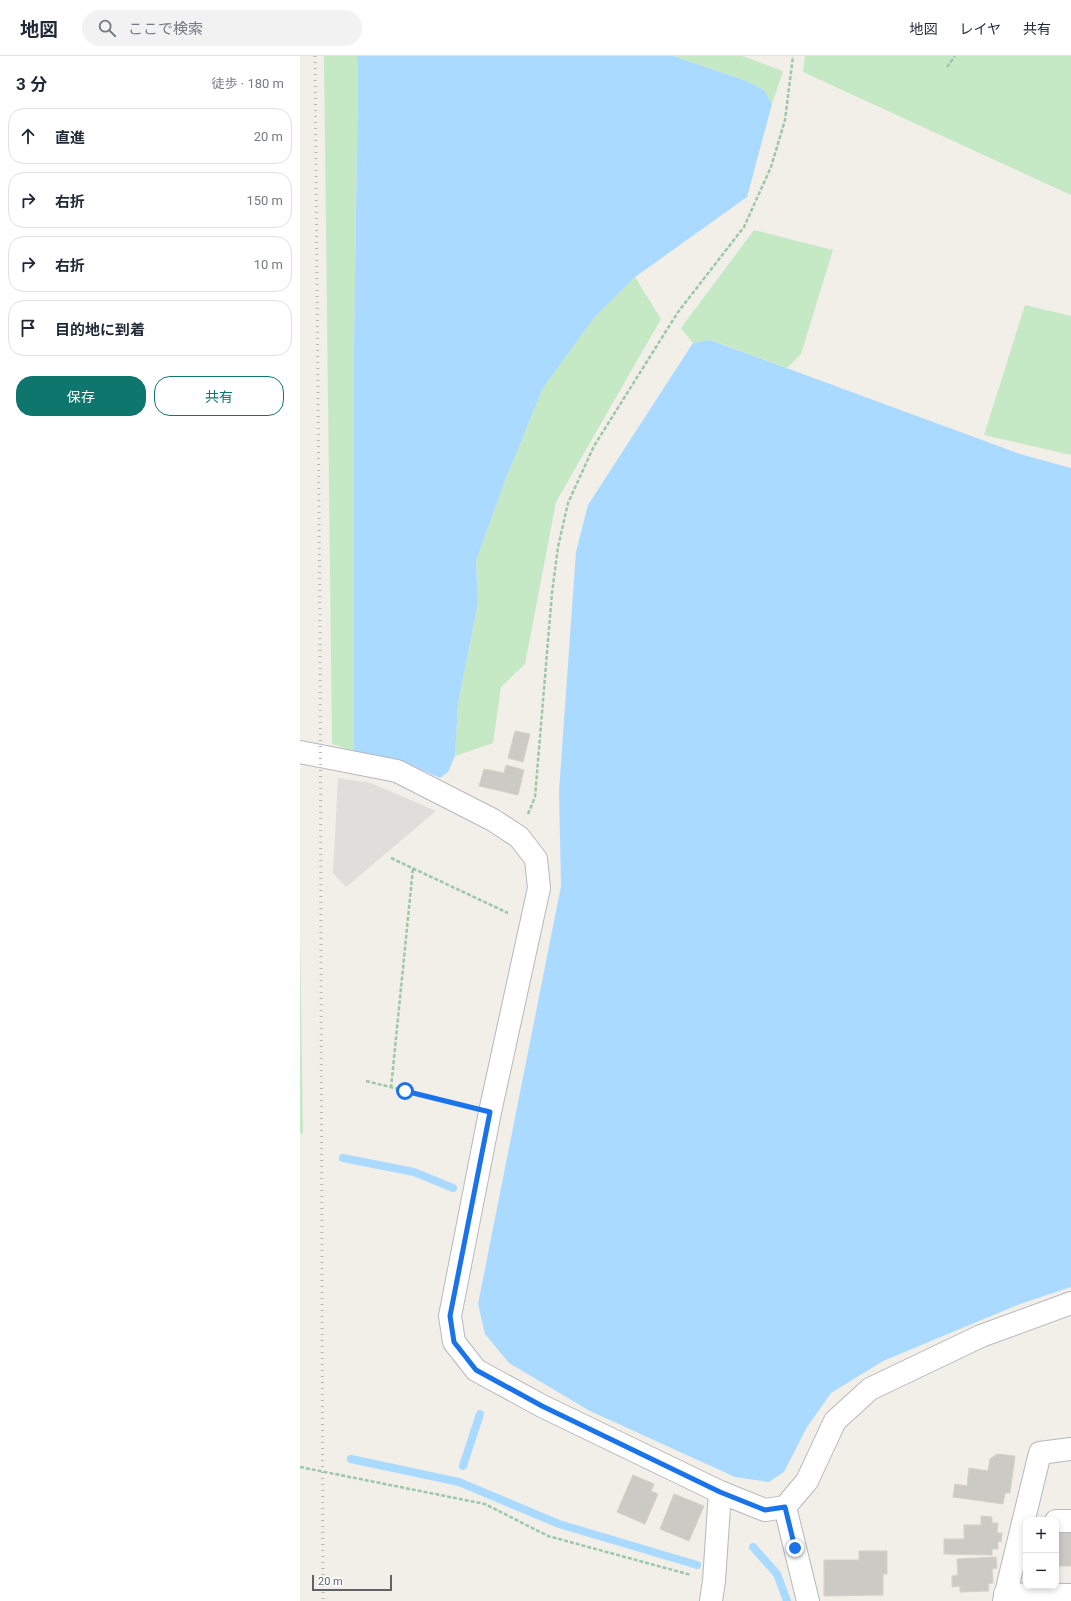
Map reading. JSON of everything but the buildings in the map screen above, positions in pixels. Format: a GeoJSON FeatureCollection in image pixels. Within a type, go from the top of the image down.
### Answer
{"type":"FeatureCollection","features":[{"type":"Feature","properties":{"kind":"street"},"geometry":{"type":"LineString","coordinates":[[300,752],[397,771],[493,820],[519,837],[536,859],[538,888],[490,1112],[450,1316],[454,1342],[476,1370],[542,1406],[720,1492],[765,1510],[785,1507],[808,1481],[835,1421],[870,1389],[980,1336],[1071,1303]]}},
{"type":"Feature","properties":{"kind":"street"},"geometry":{"type":"LineString","coordinates":[[1026,1517],[1040,1452],[1071,1449]]}},
{"type":"Feature","properties":{"kind":"street"},"geometry":{"type":"LineString","coordinates":[[713,1591],[720,1492]]}},
{"type":"Feature","properties":{"kind":"street"},"geometry":{"type":"LineString","coordinates":[[785,1507],[808,1601]]}},
{"type":"Feature","properties":{"kind":"street"},"geometry":{"type":"LineString","coordinates":[[1059,1521],[1071,1521]]}},
{"type":"Feature","properties":{"kind":"street"},"geometry":{"type":"LineString","coordinates":[[1023,1528],[1004,1598],[1071,1595]]}},
{"type":"Feature","properties":{"kind":"path"},"geometry":{"type":"LineString","coordinates":[[519,837],[535,797],[552,593],[558,547],[568,503],[594,446],[678,312],[744,227],[771,167],[785,120],[793,56]]}},
{"type":"Feature","properties":{"kind":"path"},"geometry":{"type":"LineString","coordinates":[[946,67],[955,56]]}},
{"type":"Feature","properties":{"kind":"path"},"geometry":{"type":"LineString","coordinates":[[391,858],[530,923]]}},
{"type":"Feature","properties":{"kind":"path"},"geometry":{"type":"LineString","coordinates":[[391,1088],[413,868]]}},
{"type":"Feature","properties":{"kind":"path"},"geometry":{"type":"LineString","coordinates":[[366,1081],[490,1112]]}},
{"type":"Feature","properties":{"kind":"path"},"geometry":{"type":"LineString","coordinates":[[300,1467],[485,1504],[548,1536],[713,1591]]}},
{"type":"Feature","properties":{"kind":"shaded area"},"geometry":{"type":"Polygon","coordinates":[[[338,778],[371,783],[436,811],[346,887],[333,873],[338,778]]]}},
{"type":"Feature","properties":{"kind":"green space"},"geometry":{"type":"Polygon","coordinates":[[[324,56],[357,56],[358,80],[354,343],[354,751],[332,744],[324,56]]]}},
{"type":"Feature","properties":{"kind":"green space"},"geometry":{"type":"Polygon","coordinates":[[[673,56],[742,56],[783,71],[772,104],[764,90],[747,81],[673,56]]]}},
{"type":"Feature","properties":{"kind":"green space"},"geometry":{"type":"Polygon","coordinates":[[[805,56],[1071,56],[1071,195],[803,72],[805,56]]]}},
{"type":"Feature","properties":{"kind":"green space"},"geometry":{"type":"Polygon","coordinates":[[[754,230],[833,250],[801,354],[787,368],[711,340],[693,343],[681,328],[754,230]]]}},
{"type":"Feature","properties":{"kind":"green space"},"geometry":{"type":"Polygon","coordinates":[[[635,277],[661,319],[556,502],[525,664],[501,687],[493,743],[455,756],[458,704],[478,603],[476,561],[505,481],[543,388],[594,318],[635,277]]]}},
{"type":"Feature","properties":{"kind":"green space"},"geometry":{"type":"Polygon","coordinates":[[[1025,305],[1071,316],[1071,455],[984,435],[1025,305]]]}},
{"type":"Feature","properties":{"kind":"green space"},"geometry":{"type":"Polygon","coordinates":[[[300,934],[303,1134],[300,1133],[300,934]]]}},
{"type":"Feature","properties":{"kind":"water"},"geometry":{"type":"Polygon","coordinates":[[[357,56],[673,56],[747,81],[764,90],[772,104],[747,197],[635,277],[594,318],[543,388],[505,481],[476,561],[478,603],[458,704],[455,756],[448,772],[440,778],[399,760],[354,751],[354,343],[358,80],[357,56]]]}},
{"type":"Feature","properties":{"kind":"water"},"geometry":{"type":"Polygon","coordinates":[[[710,340],[1020,454],[1071,468],[1071,1287],[1020,1304],[883,1361],[831,1393],[807,1427],[784,1472],[769,1482],[735,1477],[590,1411],[509,1363],[485,1334],[478,1304],[561,886],[559,791],[576,552],[588,505],[693,343],[710,340]]]}},
{"type":"Feature","properties":{"kind":"waterway"},"geometry":{"type":"LineString","coordinates":[[343,1158],[414,1172],[453,1188]]}},
{"type":"Feature","properties":{"kind":"waterway"},"geometry":{"type":"LineString","coordinates":[[463,1466],[480,1414]]}},
{"type":"Feature","properties":{"kind":"waterway"},"geometry":{"type":"LineString","coordinates":[[351,1459],[459,1482],[559,1524],[697,1565]]}},
{"type":"Feature","properties":{"kind":"waterway"},"geometry":{"type":"LineString","coordinates":[[753,1547],[777,1574],[787,1601]]}},
{"type":"Feature","properties":{"kind":"railway"},"geometry":{"type":"LineString","coordinates":[[315,56],[320,625],[323,1601]]}},
{"type":"Feature","properties":{"kind":"route"},"geometry":{"type":"LineString","coordinates":[[405,1091],[490,1112],[450,1316],[454,1342],[476,1370],[542,1406],[720,1492],[765,1510],[785,1507],[795,1548]]}}]}
